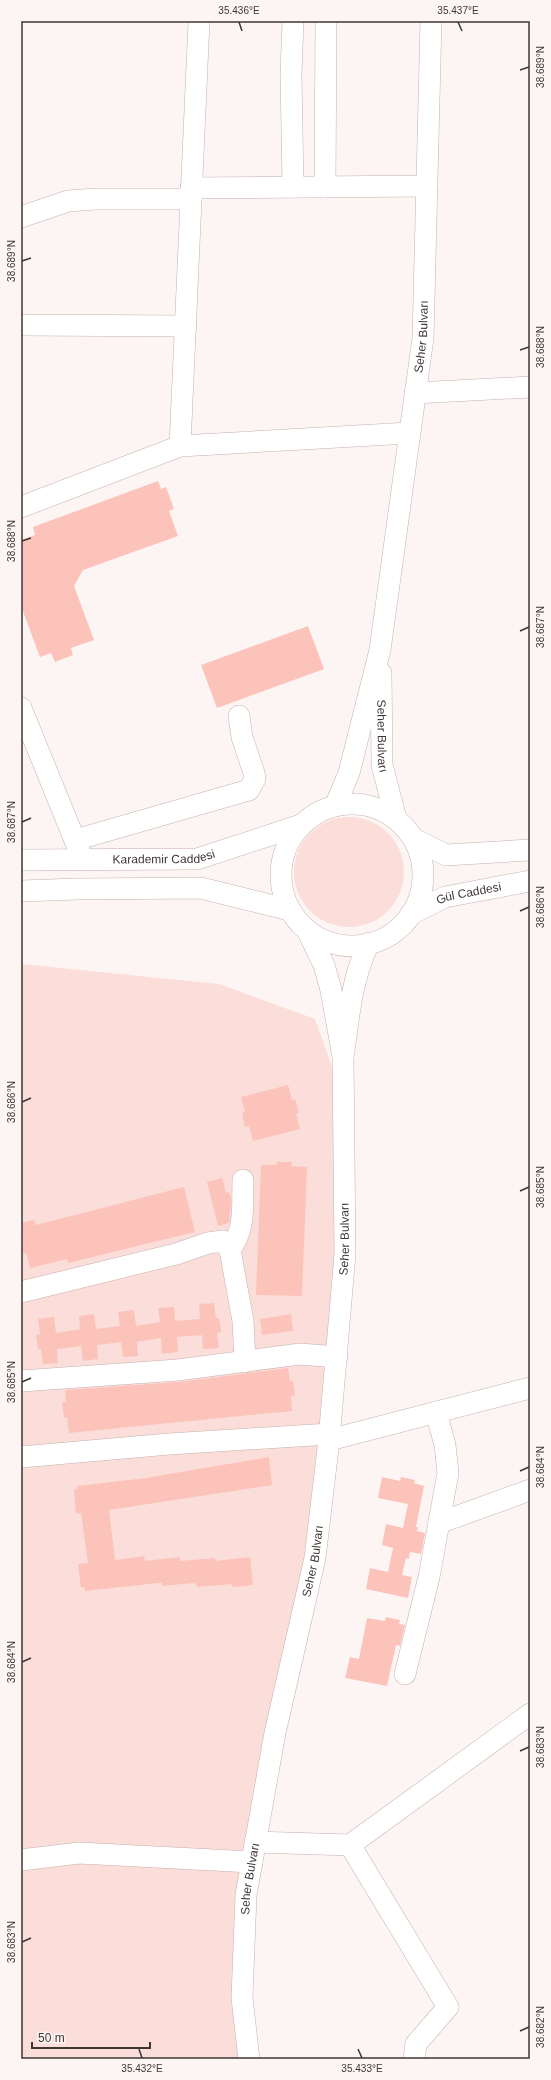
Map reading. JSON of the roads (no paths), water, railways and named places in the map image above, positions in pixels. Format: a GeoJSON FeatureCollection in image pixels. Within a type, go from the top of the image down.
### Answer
{"type":"FeatureCollection","features":[{"type":"Feature","properties":{"kind":"street"},"geometry":{"type":"LineString","coordinates":[[180,446],[199,21]]}},
{"type":"Feature","properties":{"kind":"street"},"geometry":{"type":"LineString","coordinates":[[293,21],[293,187]]}},
{"type":"Feature","properties":{"kind":"street"},"geometry":{"type":"LineString","coordinates":[[325,187],[326,21]]}},
{"type":"Feature","properties":{"kind":"street","name":"Seher Bulvarı"},"geometry":{"type":"LineString","coordinates":[[335,806],[349,773],[380,650],[423,338],[431,21]]}},
{"type":"Feature","properties":{"kind":"street"},"geometry":{"type":"LineString","coordinates":[[21,217],[68,201],[293,187],[427,186]]}},
{"type":"Feature","properties":{"kind":"street"},"geometry":{"type":"LineString","coordinates":[[21,325],[186,326]]}},
{"type":"Feature","properties":{"kind":"street"},"geometry":{"type":"LineString","coordinates":[[415,393],[530,387]]}},
{"type":"Feature","properties":{"kind":"street"},"geometry":{"type":"LineString","coordinates":[[21,507],[180,446],[409,433]]}},
{"type":"Feature","properties":{"kind":"street","name":"Seher Bulvarı"},"geometry":{"type":"LineString","coordinates":[[380,650],[382,765],[396,819]]}},
{"type":"Feature","properties":{"kind":"street"},"geometry":{"type":"LineString","coordinates":[[21,708],[83,861]]}},
{"type":"Feature","properties":{"kind":"street"},"geometry":{"type":"LineString","coordinates":[[75,840],[249,790],[255,779],[242,737],[239,716]]}},
{"type":"Feature","properties":{"kind":"street"},"geometry":{"type":"LineString","coordinates":[[361,804],[374,807],[396,819],[414,839],[421,857],[423,877],[421,890],[411,914],[392,933],[369,943],[342,945],[330,942],[306,930],[290,910],[281,885],[281,866],[286,847],[301,825],[311,816],[335,806],[361,804]]}},
{"type":"Feature","properties":{"kind":"street","name":"Karademir Caddesi"},"geometry":{"type":"LineString","coordinates":[[21,860],[83,861],[197,859],[301,825]]}},
{"type":"Feature","properties":{"kind":"street"},"geometry":{"type":"LineString","coordinates":[[414,839],[446,855],[530,850]]}},
{"type":"Feature","properties":{"kind":"street","name":"Gül Caddesi"},"geometry":{"type":"LineString","coordinates":[[411,914],[446,897],[530,881]]}},
{"type":"Feature","properties":{"kind":"street"},"geometry":{"type":"LineString","coordinates":[[21,891],[201,888],[290,910]]}},
{"type":"Feature","properties":{"kind":"street","name":"Seher Bulvarı"},"geometry":{"type":"LineString","coordinates":[[306,930],[324,965],[331,990],[343,1057]]}},
{"type":"Feature","properties":{"kind":"street","name":"Seher Bulvarı"},"geometry":{"type":"LineString","coordinates":[[249,2059],[242,1998],[246,1895],[275,1733],[315,1558],[330,1437],[345,1254],[343,1057],[353,986],[359,962],[369,943]]}},
{"type":"Feature","properties":{"kind":"street"},"geometry":{"type":"LineString","coordinates":[[230,1250],[238,1240],[242,1229],[243,1180]]}},
{"type":"Feature","properties":{"kind":"street"},"geometry":{"type":"LineString","coordinates":[[21,1292],[176,1254],[214,1242],[223,1242],[230,1250],[243,1321],[245,1362]]}},
{"type":"Feature","properties":{"kind":"street"},"geometry":{"type":"LineString","coordinates":[[21,1381],[178,1370],[300,1354],[336,1357]]}},
{"type":"Feature","properties":{"kind":"street"},"geometry":{"type":"LineString","coordinates":[[21,1457],[169,1444],[330,1437],[530,1388]]}},
{"type":"Feature","properties":{"kind":"street"},"geometry":{"type":"LineString","coordinates":[[405,1674],[430,1577],[448,1473],[445,1445],[436,1412]]}},
{"type":"Feature","properties":{"kind":"street"},"geometry":{"type":"LineString","coordinates":[[439,1523],[530,1490]]}},
{"type":"Feature","properties":{"kind":"street"},"geometry":{"type":"LineString","coordinates":[[21,1860],[79,1853],[253,1852],[350,1844],[530,1714]]}},
{"type":"Feature","properties":{"kind":"street"},"geometry":{"type":"LineString","coordinates":[[350,1844],[448,2008],[416,2044],[414,2059]]}}]}
